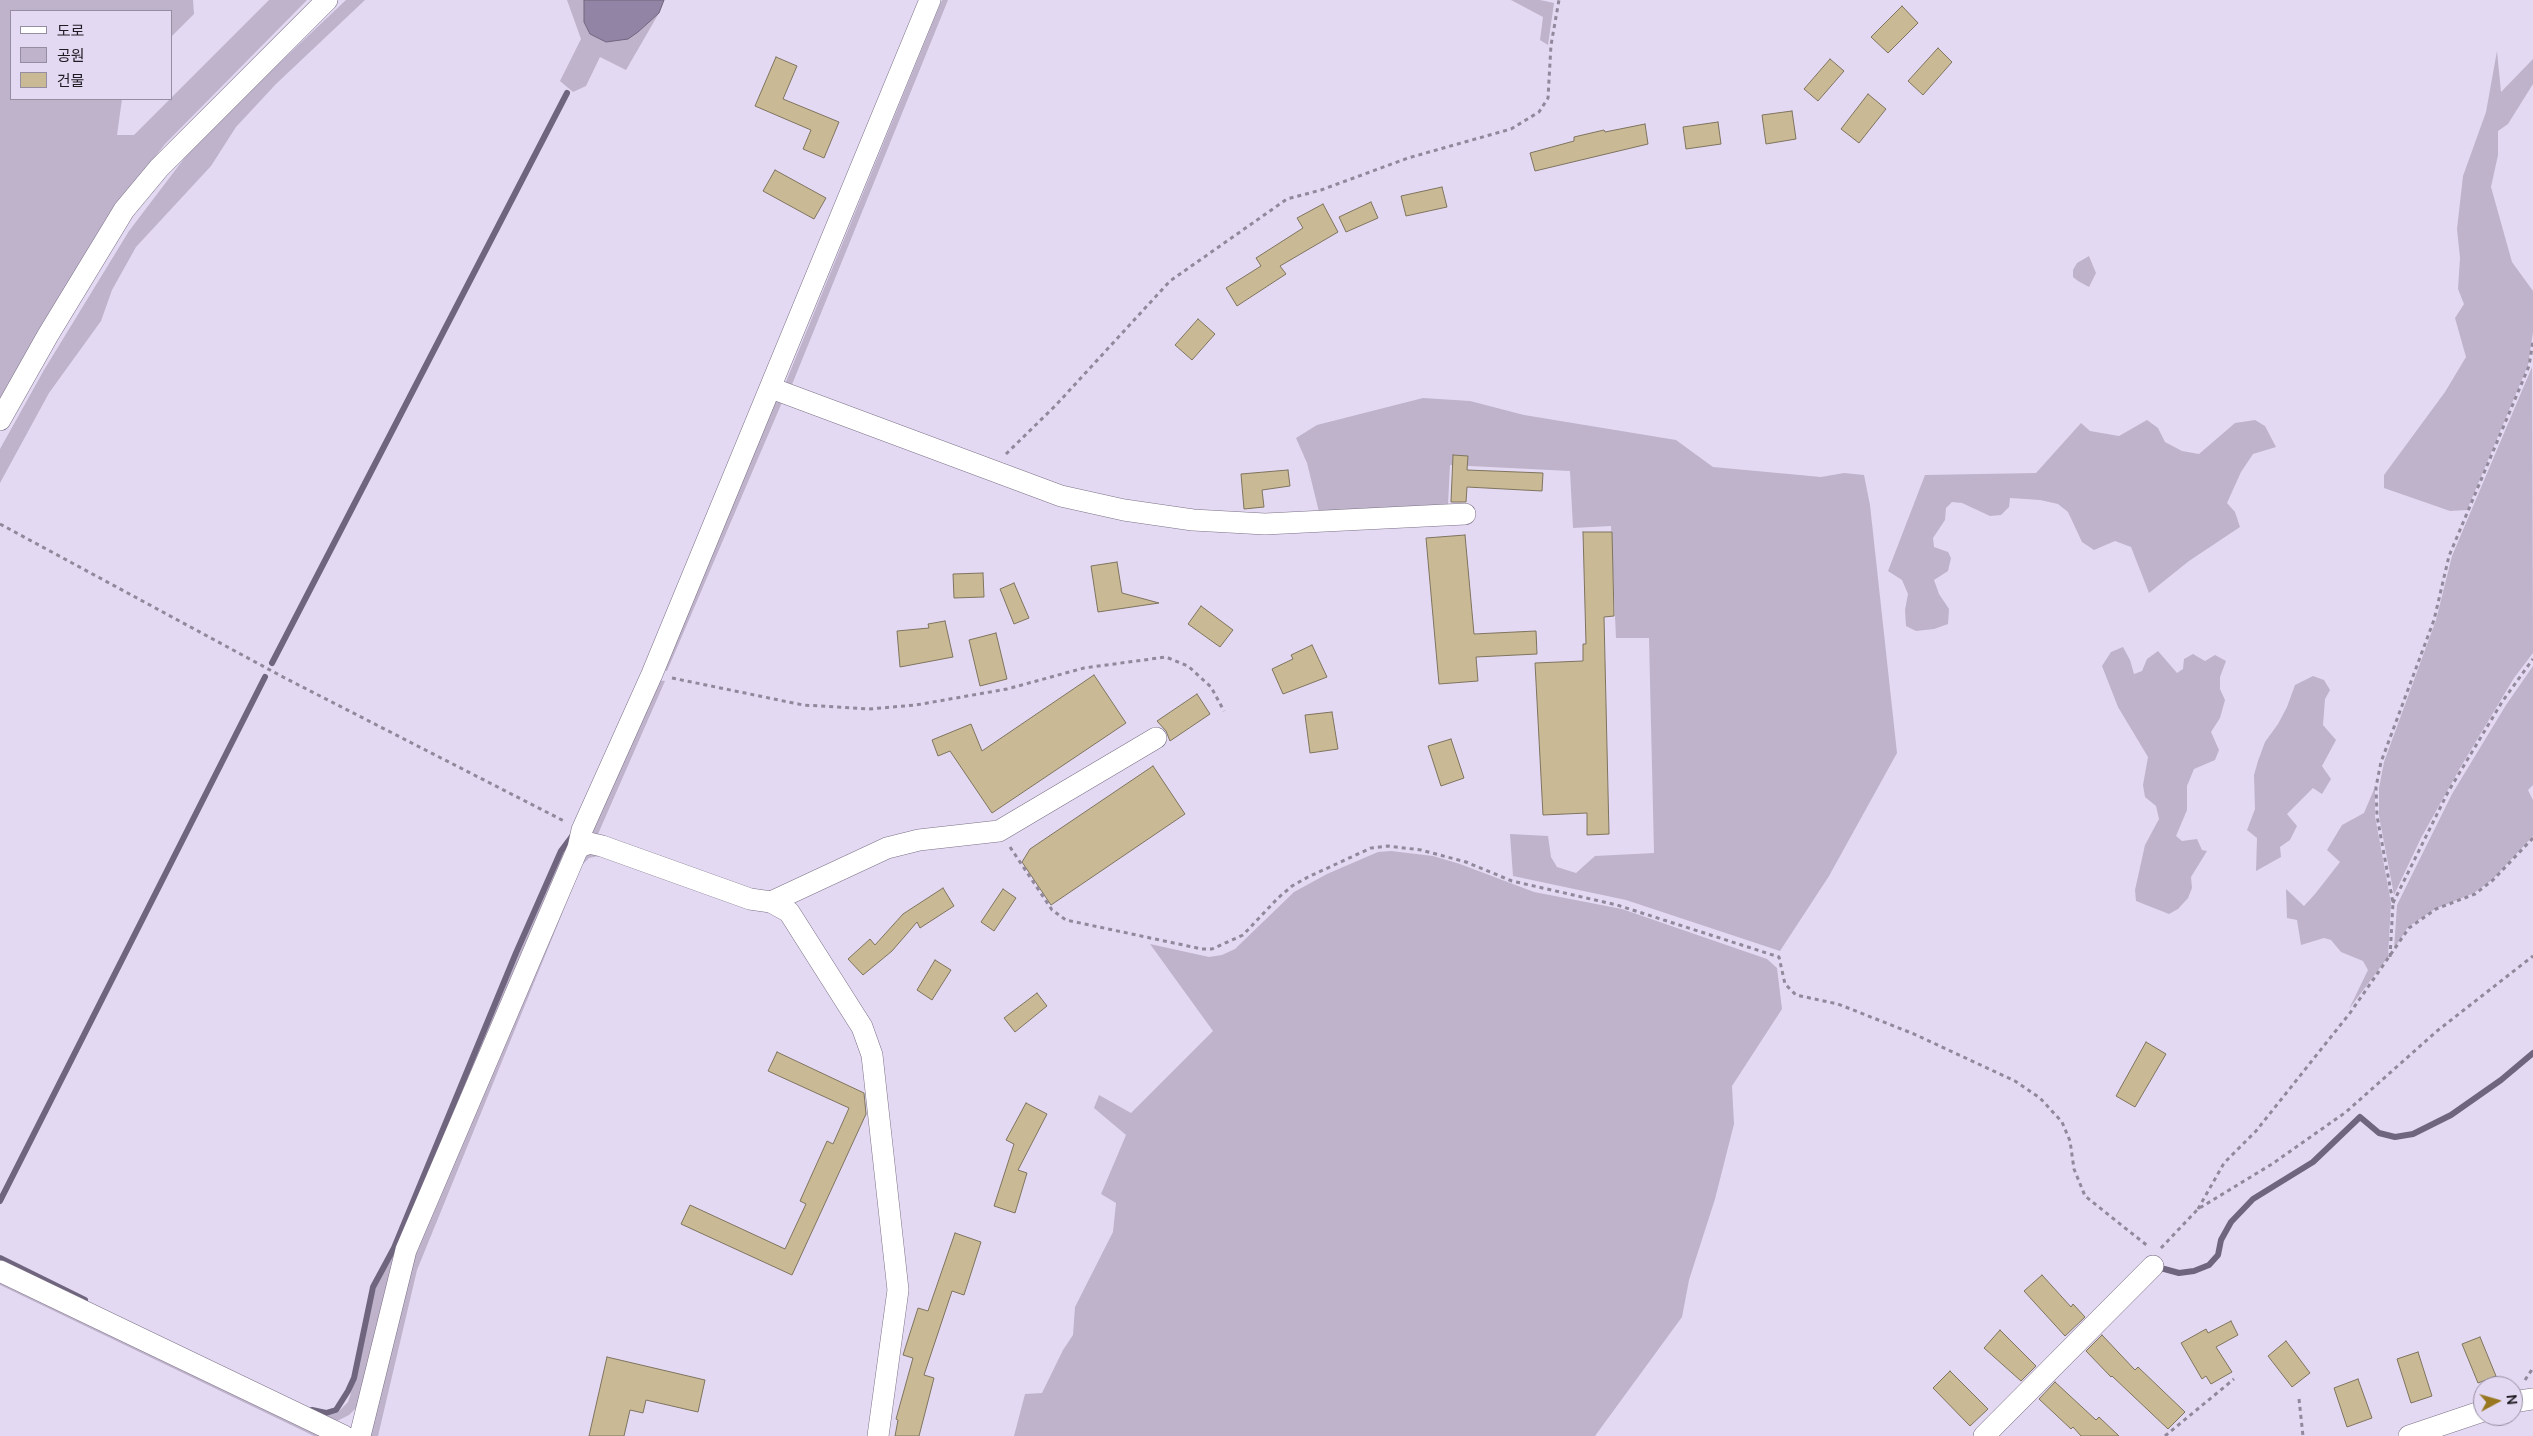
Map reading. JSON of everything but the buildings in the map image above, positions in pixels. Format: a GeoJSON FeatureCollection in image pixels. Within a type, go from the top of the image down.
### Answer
{"type":"FeatureCollection","features":[{"type":"Feature","properties":{"kind":"street"},"geometry":{"type":"LineString","coordinates":[[0,420],[48,335],[124,210],[159,168],[327,0]]}},
{"type":"Feature","properties":{"kind":"street"},"geometry":{"type":"LineString","coordinates":[[360,1436],[406,1250],[652,674],[930,0]]}},
{"type":"Feature","properties":{"kind":"street"},"geometry":{"type":"LineString","coordinates":[[771,388],[1061,496],[1124,510],[1192,520],[1265,524],[1465,514]]}},
{"type":"Feature","properties":{"kind":"street"},"geometry":{"type":"LineString","coordinates":[[771,902],[887,848],[920,840],[999,832],[1156,738]]}},
{"type":"Feature","properties":{"kind":"street"},"geometry":{"type":"LineString","coordinates":[[580,839],[750,899],[771,902],[789,912],[862,1027],[872,1055],[898,1290],[878,1436]]}},
{"type":"Feature","properties":{"kind":"street"},"geometry":{"type":"LineString","coordinates":[[1984,1436],[2155,1260]]}},
{"type":"Feature","properties":{"kind":"street"},"geometry":{"type":"LineString","coordinates":[[0,1271],[344,1436]]}},
{"type":"Feature","properties":{"kind":"street"},"geometry":{"type":"LineString","coordinates":[[2409,1436],[2473,1414]]}},
{"type":"Feature","properties":{"kind":"path"},"geometry":{"type":"LineString","coordinates":[[989,470],[1056,405],[1170,281],[1287,199],[1311,194],[1408,158],[1511,129],[1539,112],[1548,98],[1551,45],[1559,0]]}},
{"type":"Feature","properties":{"kind":"path"},"geometry":{"type":"LineString","coordinates":[[2390,957],[2393,903],[2377,816],[2376,787],[2381,762],[2434,620],[2449,556],[2530,366],[2533,341]]}},
{"type":"Feature","properties":{"kind":"path"},"geometry":{"type":"LineString","coordinates":[[0,524],[580,839]]}},
{"type":"Feature","properties":{"kind":"path"},"geometry":{"type":"LineString","coordinates":[[652,674],[803,705],[869,709],[916,705],[966,694],[1007,689],[1084,668],[1166,657],[1188,666],[1211,687],[1224,711]]}},
{"type":"Feature","properties":{"kind":"path"},"geometry":{"type":"LineString","coordinates":[[2393,903],[2448,792],[2502,702],[2533,659]]}},
{"type":"Feature","properties":{"kind":"path"},"geometry":{"type":"LineString","coordinates":[[999,832],[1052,910],[1066,920],[1202,949],[1212,949],[1243,935],[1292,886],[1371,848],[1388,846],[1420,850],[1466,862],[1512,880],[1618,905],[1779,957],[1785,984],[1796,995],[1838,1004],[1914,1034],[2015,1081],[2040,1098],[2062,1122],[2070,1140],[2074,1168],[2086,1196],[2155,1260],[2198,1209],[2224,1163],[2256,1131],[2350,1013],[2409,928],[2436,910],[2475,894],[2493,880],[2533,838]]}},
{"type":"Feature","properties":{"kind":"path"},"geometry":{"type":"LineString","coordinates":[[2198,1209],[2272,1164],[2346,1112],[2437,1032],[2533,956]]}},
{"type":"Feature","properties":{"kind":"path"},"geometry":{"type":"LineString","coordinates":[[2165,1436],[2234,1379]]}},
{"type":"Feature","properties":{"kind":"path"},"geometry":{"type":"LineString","coordinates":[[2299,1399],[2303,1436]]}},
{"type":"Feature","properties":{"kind":"green space"},"geometry":{"type":"Polygon","coordinates":[[[0,0],[193,0],[194,14],[172,36],[172,10],[10,10],[10,100],[122,100],[117,135],[134,135],[169,100],[172,100],[172,97],[269,0],[307,0],[165,144],[122,199],[0,405],[0,0]]]}},
{"type":"Feature","properties":{"kind":"green space"},"geometry":{"type":"Polygon","coordinates":[[[346,0],[365,0],[276,84],[236,127],[211,166],[136,247],[112,290],[101,321],[49,393],[0,483],[0,449],[44,370],[129,231],[186,156],[238,102],[346,0]]]}},
{"type":"Feature","properties":{"kind":"green space"},"geometry":{"type":"Polygon","coordinates":[[[567,0],[584,0],[584,22],[590,34],[606,42],[638,32],[659,13],[626,70],[600,57],[586,86],[573,92],[560,81],[581,39],[567,0]]]}},
{"type":"Feature","properties":{"kind":"green space"},"geometry":{"type":"Polygon","coordinates":[[[942,0],[948,0],[791,387],[785,384],[942,0]]]}},
{"type":"Feature","properties":{"kind":"green space"},"geometry":{"type":"Polygon","coordinates":[[[1511,0],[1540,0],[1554,3],[1548,45],[1540,40],[1543,17],[1511,0]]]}},
{"type":"Feature","properties":{"kind":"green space"},"geometry":{"type":"Polygon","coordinates":[[[2497,51],[2501,92],[2533,59],[2533,84],[2508,124],[2498,131],[2498,155],[2491,187],[2512,262],[2533,291],[2533,332],[2528,365],[2467,510],[2450,511],[2384,488],[2384,475],[2445,392],[2466,357],[2455,318],[2464,304],[2458,289],[2460,258],[2457,229],[2463,176],[2486,112],[2497,51]]]}},
{"type":"Feature","properties":{"kind":"green space"},"geometry":{"type":"Polygon","coordinates":[[[2089,256],[2096,273],[2089,287],[2073,277],[2073,270],[2077,263],[2089,256]]]}},
{"type":"Feature","properties":{"kind":"green space"},"geometry":{"type":"Polygon","coordinates":[[[2532,367],[2533,653],[2514,678],[2460,768],[2421,838],[2394,895],[2379,816],[2379,788],[2384,762],[2436,620],[2452,556],[2532,367]]]}},
{"type":"Feature","properties":{"kind":"green space"},"geometry":{"type":"Polygon","coordinates":[[[776,395],[783,400],[667,671],[660,669],[776,395]]]}},
{"type":"Feature","properties":{"kind":"green space"},"geometry":{"type":"Polygon","coordinates":[[[1423,398],[1470,401],[1524,415],[1676,440],[1713,467],[1821,477],[1844,473],[1864,475],[1870,505],[1897,753],[1829,876],[1780,951],[1626,900],[1513,876],[1510,834],[1548,836],[1551,857],[1557,867],[1576,873],[1595,856],[1654,853],[1649,638],[1616,638],[1611,526],[1573,528],[1570,471],[1450,465],[1448,504],[1320,516],[1307,463],[1296,438],[1317,425],[1423,398]]]}},
{"type":"Feature","properties":{"kind":"green space"},"geometry":{"type":"Polygon","coordinates":[[[2147,420],[2158,428],[2165,442],[2182,451],[2199,454],[2235,423],[2255,420],[2265,426],[2276,447],[2253,454],[2241,472],[2227,503],[2235,512],[2240,527],[2189,561],[2149,593],[2131,547],[2115,541],[2094,550],[2082,542],[2068,512],[2058,504],[2040,500],[2010,498],[2009,507],[2001,515],[1990,516],[1962,503],[1952,502],[1946,508],[1945,520],[1933,538],[1934,547],[1948,552],[1951,558],[1948,571],[1934,580],[1939,594],[1949,609],[1948,624],[1934,629],[1916,631],[1906,626],[1905,610],[1908,594],[1902,580],[1888,571],[1925,475],[2036,473],[2081,423],[2090,431],[2119,436],[2147,420]]]}},
{"type":"Feature","properties":{"kind":"green space"},"geometry":{"type":"Polygon","coordinates":[[[2123,647],[2130,660],[2134,674],[2142,671],[2147,659],[2158,651],[2177,673],[2183,669],[2184,659],[2193,654],[2205,661],[2215,655],[2226,661],[2220,677],[2220,689],[2225,700],[2220,718],[2211,732],[2219,750],[2215,760],[2194,769],[2187,786],[2187,810],[2176,836],[2182,841],[2197,839],[2202,850],[2207,851],[2191,877],[2192,888],[2188,898],[2178,909],[2169,914],[2136,901],[2135,890],[2145,845],[2159,819],[2156,806],[2145,797],[2143,785],[2148,757],[2118,707],[2102,666],[2111,652],[2123,647]]]}},
{"type":"Feature","properties":{"kind":"green space"},"geometry":{"type":"Polygon","coordinates":[[[2533,666],[2533,785],[2528,790],[2533,800],[2533,836],[2493,879],[2474,893],[2435,909],[2408,927],[2394,949],[2397,905],[2452,794],[2506,705],[2533,666]]]}},
{"type":"Feature","properties":{"kind":"green space"},"geometry":{"type":"Polygon","coordinates":[[[2313,676],[2324,680],[2330,690],[2325,699],[2323,725],[2336,740],[2322,766],[2331,779],[2322,794],[2313,788],[2287,814],[2297,826],[2290,840],[2280,847],[2281,857],[2256,871],[2257,838],[2247,830],[2255,809],[2254,775],[2258,761],[2265,742],[2287,707],[2295,685],[2313,676]]]}},
{"type":"Feature","properties":{"kind":"green space"},"geometry":{"type":"Polygon","coordinates":[[[657,680],[665,681],[598,834],[590,834],[657,680]]]}},
{"type":"Feature","properties":{"kind":"green space"},"geometry":{"type":"Polygon","coordinates":[[[2375,787],[2375,816],[2391,903],[2388,957],[2349,1009],[2368,970],[2363,961],[2341,952],[2331,940],[2324,938],[2301,945],[2297,920],[2287,918],[2286,889],[2304,906],[2315,894],[2340,862],[2327,850],[2342,825],[2364,813],[2375,787]]]}},
{"type":"Feature","properties":{"kind":"green space"},"geometry":{"type":"Polygon","coordinates":[[[576,836],[356,1408],[349,1415],[333,1423],[324,1416],[337,1413],[348,1402],[356,1377],[358,1357],[376,1287],[396,1248],[443,1132],[563,851],[576,836]]]}},
{"type":"Feature","properties":{"kind":"green space"},"geometry":{"type":"Polygon","coordinates":[[[1391,851],[1433,856],[1460,864],[1534,892],[1622,909],[1767,959],[1777,968],[1782,1009],[1732,1086],[1734,1124],[1715,1199],[1689,1280],[1682,1317],[1595,1436],[1014,1436],[1025,1394],[1042,1393],[1063,1350],[1073,1335],[1075,1307],[1113,1232],[1116,1203],[1101,1194],[1126,1135],[1094,1108],[1099,1095],[1131,1113],[1213,1031],[1150,944],[1209,957],[1222,955],[1235,949],[1294,892],[1327,874],[1378,852],[1391,851]]]}},
{"type":"Feature","properties":{"kind":"green space"},"geometry":{"type":"Polygon","coordinates":[[[584,854],[608,854],[589,858],[582,865],[417,1270],[378,1436],[368,1436],[406,1272],[584,854]]]}},
{"type":"Feature","properties":{"kind":"green space"},"geometry":{"type":"Polygon","coordinates":[[[0,1277],[325,1436],[314,1436],[0,1285],[0,1277]]]}},
{"type":"Feature","properties":{"kind":"shaded area"},"geometry":{"type":"Polygon","coordinates":[[[584,0],[664,0],[659,13],[638,32],[628,39],[606,42],[590,34],[584,22],[584,0]]]}},
{"type":"Feature","properties":{"kind":"waterway"},"geometry":{"type":"LineString","coordinates":[[272,663],[567,93]]}},
{"type":"Feature","properties":{"kind":"waterway"},"geometry":{"type":"LineString","coordinates":[[0,1201],[265,677]]}},
{"type":"Feature","properties":{"kind":"waterway"},"geometry":{"type":"LineString","coordinates":[[312,1410],[326,1413],[336,1410],[354,1378],[373,1287],[394,1248],[516,953],[561,851],[573,835]]}},
{"type":"Feature","properties":{"kind":"waterway"},"geometry":{"type":"LineString","coordinates":[[2157,1267],[2179,1273],[2194,1271],[2209,1265],[2218,1255],[2221,1240],[2231,1222],[2253,1199],[2313,1162],[2360,1117],[2379,1133],[2395,1137],[2413,1134],[2451,1115],[2501,1080],[2533,1053]]}},
{"type":"Feature","properties":{"kind":"waterway"},"geometry":{"type":"LineString","coordinates":[[0,1258],[85,1300]]}}]}
